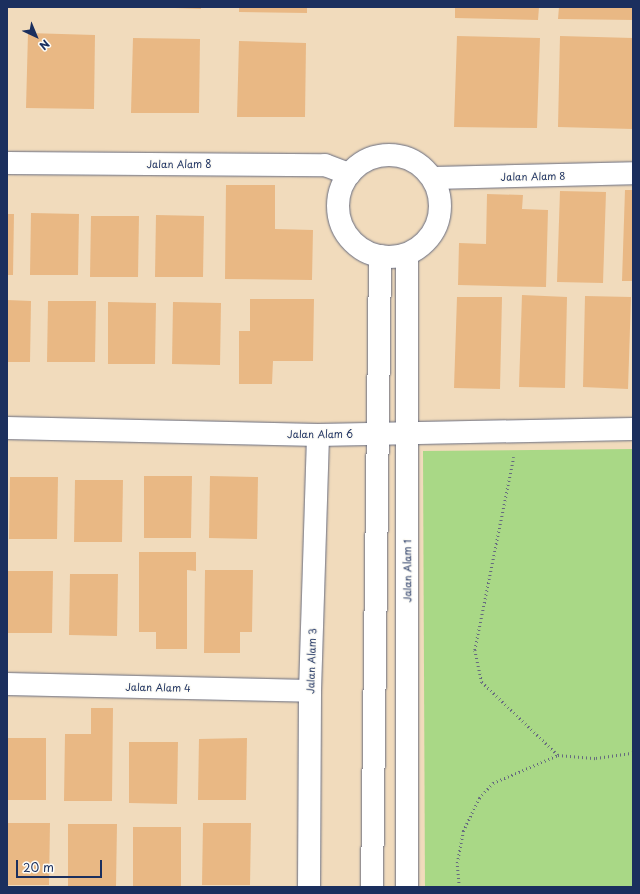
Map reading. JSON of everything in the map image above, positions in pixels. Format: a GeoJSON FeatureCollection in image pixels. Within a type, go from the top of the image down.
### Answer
{"type":"FeatureCollection","features":[{"type":"Feature","properties":{"kind":"street"},"geometry":{"type":"LineString","coordinates":[[392,154],[408,157],[434,178],[441,207],[438,222],[426,241],[407,254],[380,256],[354,243],[341,224],[338,207],[349,174],[361,162],[392,154]]}},
{"type":"Feature","properties":{"kind":"street","name":"Jalan Alam 8"},"geometry":{"type":"LineString","coordinates":[[7,163],[325,165],[349,174]]}},
{"type":"Feature","properties":{"kind":"street","name":"Jalan Alam 8"},"geometry":{"type":"LineString","coordinates":[[434,178],[633,173]]}},
{"type":"Feature","properties":{"kind":"street","name":"Jalan Alam 1"},"geometry":{"type":"LineString","coordinates":[[407,254],[407,887]]}},
{"type":"Feature","properties":{"kind":"street"},"geometry":{"type":"LineString","coordinates":[[372,887],[380,256]]}},
{"type":"Feature","properties":{"kind":"street","name":"Jalan Alam 6"},"geometry":{"type":"LineString","coordinates":[[7,428],[318,435],[633,429]]}},
{"type":"Feature","properties":{"kind":"street","name":"Jalan Alam 3"},"geometry":{"type":"LineString","coordinates":[[309,887],[310,691],[318,435]]}},
{"type":"Feature","properties":{"kind":"street","name":"Jalan Alam 4"},"geometry":{"type":"LineString","coordinates":[[7,684],[310,691]]}},
{"type":"Feature","properties":{"kind":"path"},"geometry":{"type":"LineString","coordinates":[[519,431],[475,650],[482,682],[558,755]]}},
{"type":"Feature","properties":{"kind":"path"},"geometry":{"type":"LineString","coordinates":[[459,887],[457,864],[463,831],[479,798],[493,783],[514,771],[558,755],[596,758],[633,753]]}},
{"type":"Feature","properties":{"kind":"green space"},"geometry":{"type":"Polygon","coordinates":[[[633,449],[633,887],[425,887],[423,451],[633,449]]]}},
{"type":"Feature","properties":{"kind":"building"},"geometry":{"type":"Polygon","coordinates":[[[148,7],[201,7],[201,9],[148,7]]]}},
{"type":"Feature","properties":{"kind":"building"},"geometry":{"type":"Polygon","coordinates":[[[239,7],[307,7],[307,13],[239,12],[239,7]]]}},
{"type":"Feature","properties":{"kind":"building"},"geometry":{"type":"Polygon","coordinates":[[[455,7],[539,7],[538,20],[455,18],[455,7]]]}},
{"type":"Feature","properties":{"kind":"building"},"geometry":{"type":"Polygon","coordinates":[[[559,7],[633,7],[633,20],[558,19],[559,7]]]}},
{"type":"Feature","properties":{"kind":"building"},"geometry":{"type":"Polygon","coordinates":[[[28,33],[95,35],[94,109],[26,108],[28,33]]]}},
{"type":"Feature","properties":{"kind":"building"},"geometry":{"type":"Polygon","coordinates":[[[457,36],[540,38],[537,128],[454,127],[457,36]]]}},
{"type":"Feature","properties":{"kind":"building"},"geometry":{"type":"Polygon","coordinates":[[[560,36],[633,38],[633,129],[558,127],[560,36]]]}},
{"type":"Feature","properties":{"kind":"building"},"geometry":{"type":"Polygon","coordinates":[[[133,38],[200,39],[199,113],[131,113],[133,38]]]}},
{"type":"Feature","properties":{"kind":"building"},"geometry":{"type":"Polygon","coordinates":[[[239,41],[306,43],[305,117],[237,117],[239,41]]]}},
{"type":"Feature","properties":{"kind":"building"},"geometry":{"type":"Polygon","coordinates":[[[226,185],[275,185],[275,229],[313,230],[312,280],[225,279],[226,185]]]}},
{"type":"Feature","properties":{"kind":"building"},"geometry":{"type":"Polygon","coordinates":[[[625,190],[633,190],[633,281],[622,281],[625,190]]]}},
{"type":"Feature","properties":{"kind":"building"},"geometry":{"type":"Polygon","coordinates":[[[560,191],[606,192],[603,283],[557,282],[560,191]]]}},
{"type":"Feature","properties":{"kind":"building"},"geometry":{"type":"Polygon","coordinates":[[[487,194],[523,195],[522,209],[548,210],[546,287],[458,285],[459,243],[486,244],[487,194]]]}},
{"type":"Feature","properties":{"kind":"building"},"geometry":{"type":"Polygon","coordinates":[[[31,213],[79,214],[78,275],[30,275],[31,213]]]}},
{"type":"Feature","properties":{"kind":"building"},"geometry":{"type":"Polygon","coordinates":[[[7,214],[14,214],[13,275],[7,275],[7,214]]]}},
{"type":"Feature","properties":{"kind":"building"},"geometry":{"type":"Polygon","coordinates":[[[156,215],[204,216],[203,277],[155,277],[156,215]]]}},
{"type":"Feature","properties":{"kind":"building"},"geometry":{"type":"Polygon","coordinates":[[[91,216],[139,216],[138,277],[90,277],[91,216]]]}},
{"type":"Feature","properties":{"kind":"building"},"geometry":{"type":"Polygon","coordinates":[[[522,295],[567,297],[565,388],[519,387],[522,295]]]}},
{"type":"Feature","properties":{"kind":"building"},"geometry":{"type":"Polygon","coordinates":[[[585,296],[631,297],[628,389],[583,387],[585,296]]]}},
{"type":"Feature","properties":{"kind":"building"},"geometry":{"type":"Polygon","coordinates":[[[457,297],[502,297],[500,389],[454,388],[457,297]]]}},
{"type":"Feature","properties":{"kind":"building"},"geometry":{"type":"Polygon","coordinates":[[[250,299],[314,299],[313,361],[273,361],[272,384],[239,384],[239,331],[250,331],[250,299]]]}},
{"type":"Feature","properties":{"kind":"building"},"geometry":{"type":"Polygon","coordinates":[[[7,300],[31,301],[30,362],[7,362],[7,300]]]}},
{"type":"Feature","properties":{"kind":"building"},"geometry":{"type":"Polygon","coordinates":[[[48,301],[96,301],[95,362],[47,362],[48,301]]]}},
{"type":"Feature","properties":{"kind":"building"},"geometry":{"type":"Polygon","coordinates":[[[108,302],[156,303],[155,364],[108,364],[108,302]]]}},
{"type":"Feature","properties":{"kind":"building"},"geometry":{"type":"Polygon","coordinates":[[[173,302],[221,303],[220,365],[172,364],[173,302]]]}},
{"type":"Feature","properties":{"kind":"building"},"geometry":{"type":"Polygon","coordinates":[[[144,476],[192,476],[191,538],[144,538],[144,476]]]}},
{"type":"Feature","properties":{"kind":"building"},"geometry":{"type":"Polygon","coordinates":[[[210,476],[258,477],[257,539],[209,538],[210,476]]]}},
{"type":"Feature","properties":{"kind":"building"},"geometry":{"type":"Polygon","coordinates":[[[10,477],[58,477],[57,539],[9,539],[10,477]]]}},
{"type":"Feature","properties":{"kind":"building"},"geometry":{"type":"Polygon","coordinates":[[[75,480],[123,480],[122,542],[74,542],[75,480]]]}},
{"type":"Feature","properties":{"kind":"building"},"geometry":{"type":"Polygon","coordinates":[[[139,552],[196,552],[196,571],[187,570],[187,649],[156,649],[156,632],[139,632],[139,552]]]}},
{"type":"Feature","properties":{"kind":"building"},"geometry":{"type":"Polygon","coordinates":[[[205,570],[253,570],[252,632],[240,632],[240,653],[204,653],[205,570]]]}},
{"type":"Feature","properties":{"kind":"building"},"geometry":{"type":"Polygon","coordinates":[[[7,571],[53,571],[52,633],[7,633],[7,571]]]}},
{"type":"Feature","properties":{"kind":"building"},"geometry":{"type":"Polygon","coordinates":[[[70,574],[118,574],[117,636],[69,635],[70,574]]]}},
{"type":"Feature","properties":{"kind":"building"},"geometry":{"type":"Polygon","coordinates":[[[91,708],[113,708],[112,801],[64,801],[65,734],[91,734],[91,708]]]}},
{"type":"Feature","properties":{"kind":"building"},"geometry":{"type":"Polygon","coordinates":[[[7,738],[46,738],[46,800],[7,800],[7,738]]]}},
{"type":"Feature","properties":{"kind":"building"},"geometry":{"type":"Polygon","coordinates":[[[247,738],[246,800],[198,800],[199,739],[247,738]]]}},
{"type":"Feature","properties":{"kind":"building"},"geometry":{"type":"Polygon","coordinates":[[[129,742],[178,742],[177,804],[129,803],[129,742]]]}},
{"type":"Feature","properties":{"kind":"building"},"geometry":{"type":"Polygon","coordinates":[[[7,823],[50,823],[49,885],[7,885],[7,823]]]}},
{"type":"Feature","properties":{"kind":"building"},"geometry":{"type":"Polygon","coordinates":[[[203,823],[251,823],[250,885],[202,885],[203,823]]]}},
{"type":"Feature","properties":{"kind":"building"},"geometry":{"type":"Polygon","coordinates":[[[68,824],[117,824],[116,886],[68,886],[68,824]]]}},
{"type":"Feature","properties":{"kind":"building"},"geometry":{"type":"Polygon","coordinates":[[[133,827],[181,827],[181,887],[133,887],[133,827]]]}}]}
